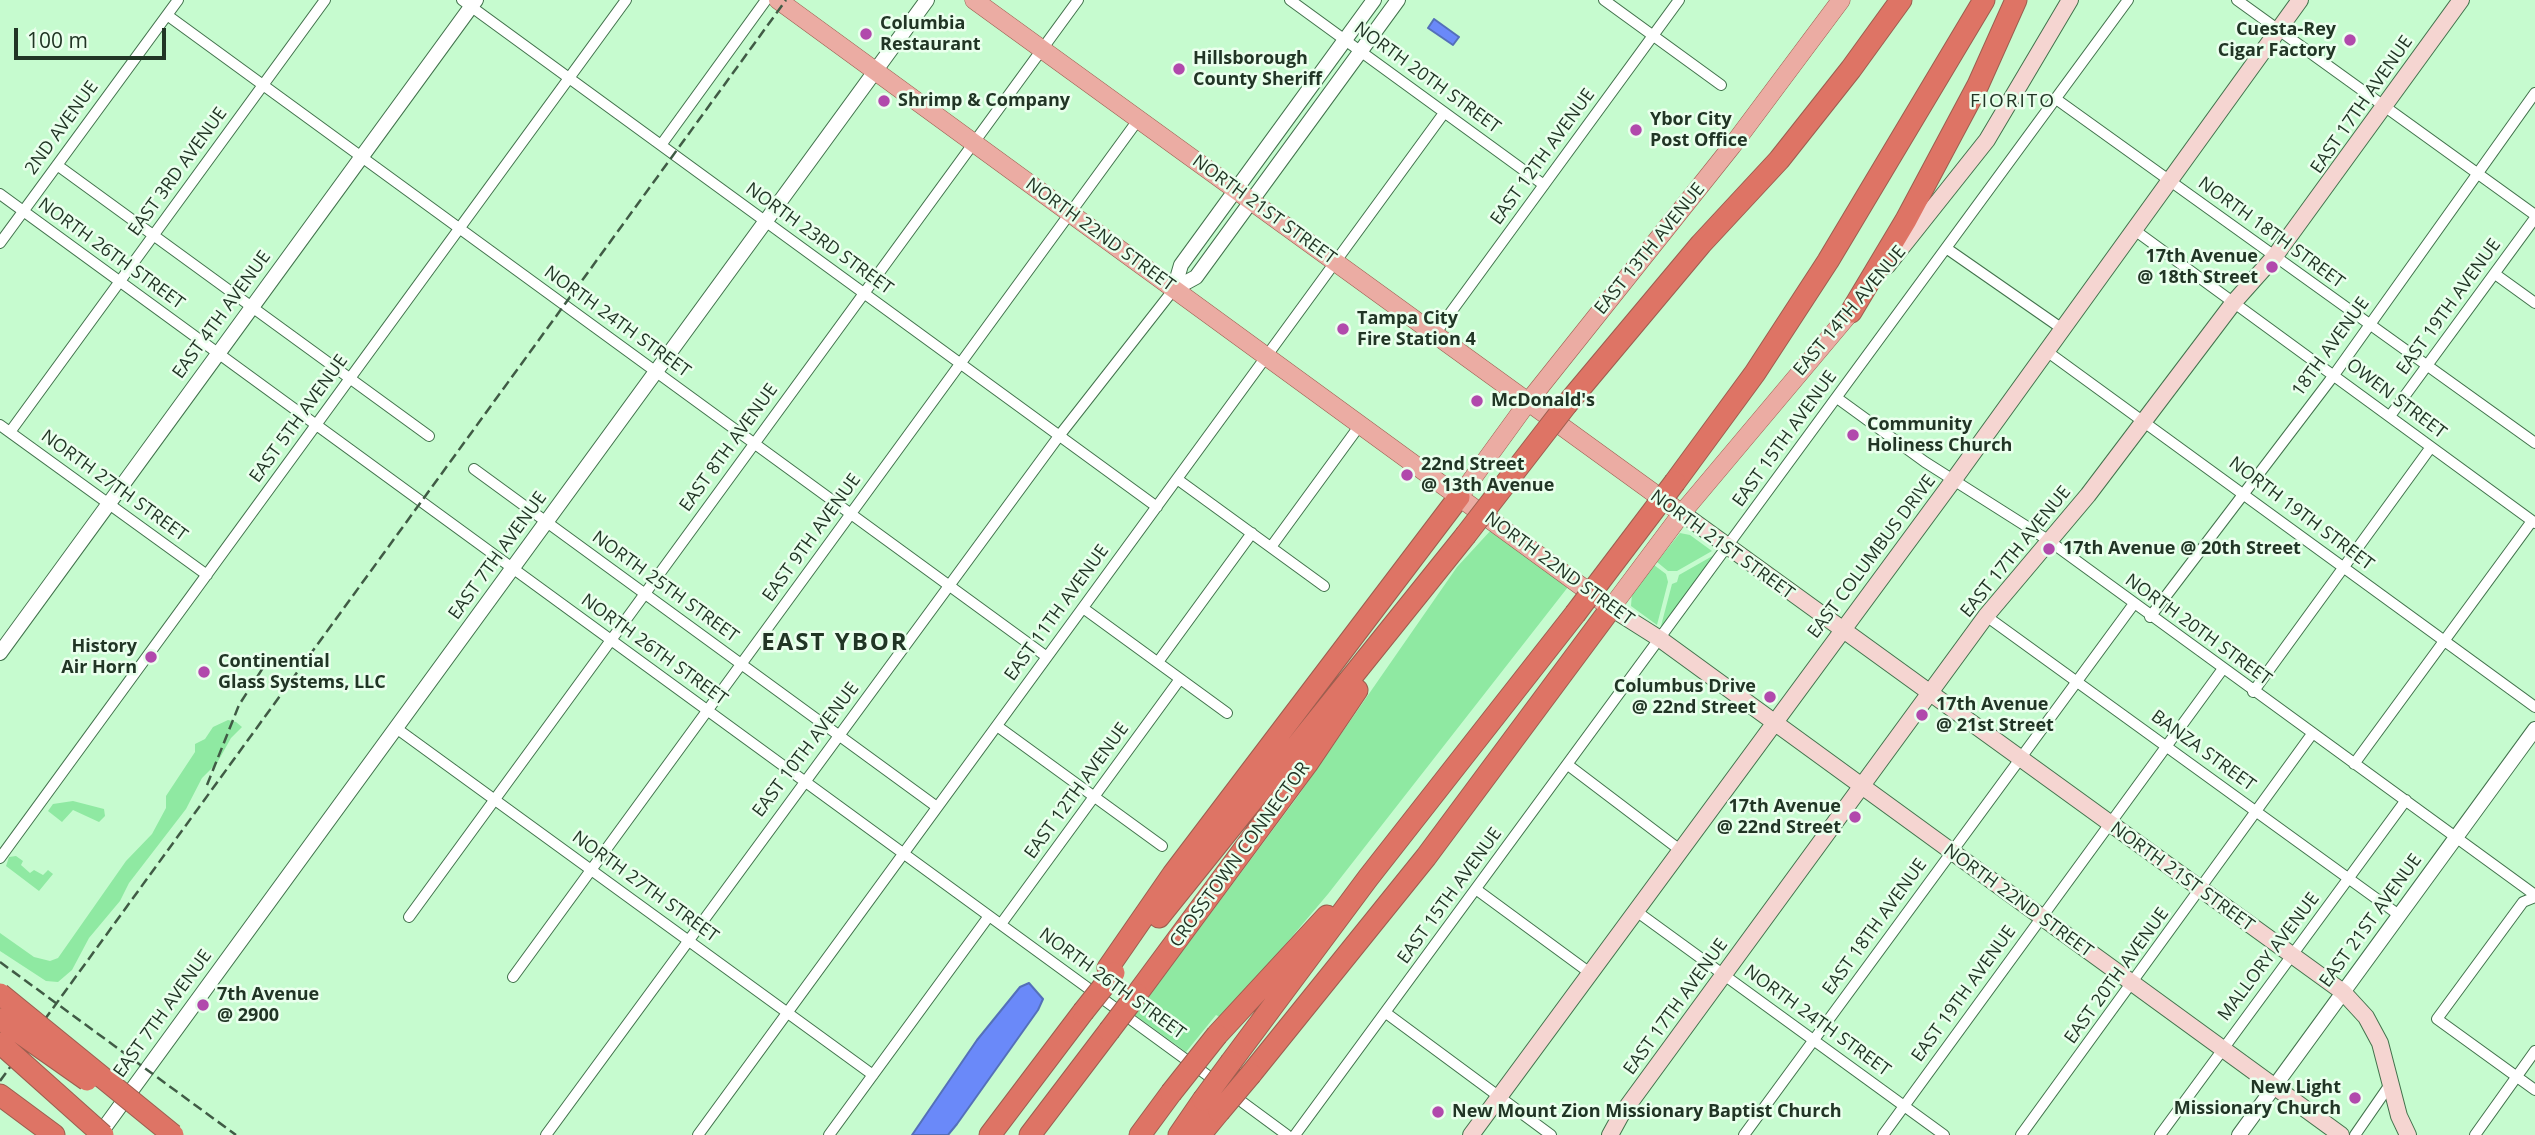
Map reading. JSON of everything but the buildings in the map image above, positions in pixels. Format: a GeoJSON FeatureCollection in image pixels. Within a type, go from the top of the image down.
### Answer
{"type":"FeatureCollection","features":[{"type":"Feature","properties":{"kind":"highway"},"geometry":{"type":"LineString","coordinates":[[989,1135],[1111,970],[1465,536],[1567,404],[1701,244],[1779,160],[1852,69],[1901,0]]}},
{"type":"Feature","properties":{"kind":"highway"},"geometry":{"type":"LineString","coordinates":[[1200,1135],[1231,1062],[1368,878],[1575,614],[1755,373],[1828,261],[1984,0]]}},
{"type":"Feature","properties":{"kind":"highway"},"geometry":{"type":"LineString","coordinates":[[1851,312],[1906,220],[1978,85],[2016,0]]}},
{"type":"Feature","properties":{"kind":"highway"},"geometry":{"type":"LineString","coordinates":[[1111,970],[1196,842],[1459,497]]}},
{"type":"Feature","properties":{"kind":"highway","name":"CROSSTOWN CONNECTOR"},"geometry":{"type":"LineString","coordinates":[[1030,1135],[1307,764],[1440,567]]}},
{"type":"Feature","properties":{"kind":"highway"},"geometry":{"type":"LineString","coordinates":[[1179,1135],[1251,1074],[1426,857],[1612,608]]}},
{"type":"Feature","properties":{"kind":"highway"},"geometry":{"type":"LineString","coordinates":[[1140,1135],[1217,1035],[1307,936],[1368,878]]}},
{"type":"Feature","properties":{"kind":"highway"},"geometry":{"type":"LineString","coordinates":[[0,994],[173,1135]]}},
{"type":"Feature","properties":{"kind":"highway"},"geometry":{"type":"LineString","coordinates":[[0,1019],[166,1135]]}},
{"type":"Feature","properties":{"kind":"highway"},"geometry":{"type":"LineString","coordinates":[[0,1042],[101,1135]]}},
{"type":"Feature","properties":{"kind":"highway"},"geometry":{"type":"LineString","coordinates":[[0,1060],[101,1135]]}},
{"type":"Feature","properties":{"kind":"highway"},"geometry":{"type":"LineString","coordinates":[[0,1095],[53,1135]]}},
{"type":"Feature","properties":{"kind":"highway"},"geometry":{"type":"LineString","coordinates":[[0,1102],[53,1135]]}},
{"type":"Feature","properties":{"kind":"main road","name":"NORTH 22ND STREET"},"geometry":{"type":"LineString","coordinates":[[778,0],[1266,357],[1612,608],[1660,639],[1861,788],[2341,1135]]}},
{"type":"Feature","properties":{"kind":"main road","name":"NORTH 21ST STREET"},"geometry":{"type":"LineString","coordinates":[[974,0],[1682,513],[1726,548],[2343,992],[2366,1017],[2380,1043],[2408,1135]]}},
{"type":"Feature","properties":{"kind":"main road","name":"EAST 13TH AVENUE"},"geometry":{"type":"LineString","coordinates":[[1459,497],[1528,402],[1732,146],[1841,0]]}},
{"type":"Feature","properties":{"kind":"main road","name":"EAST 14TH AVENUE"},"geometry":{"type":"LineString","coordinates":[[1612,608],[1682,513],[1851,312],[1987,140],[2049,41],[2070,0]]}},
{"type":"Feature","properties":{"kind":"main road","name":"EAST COLUMBUS DRIVE"},"geometry":{"type":"LineString","coordinates":[[1471,1135],[1955,478],[2300,0]]}},
{"type":"Feature","properties":{"kind":"main road","name":"EAST 17TH AVENUE"},"geometry":{"type":"LineString","coordinates":[[1610,1135],[1620,1115],[1986,616],[2088,495],[2234,302],[2275,256],[2461,0]]}},
{"type":"Feature","properties":{"kind":"main road"},"geometry":{"type":"LineString","coordinates":[[1488,372],[1525,383],[1553,371]]}},
{"type":"Feature","properties":{"kind":"street","name":"2ND AVENUE"},"geometry":{"type":"LineString","coordinates":[[0,243],[177,0]]}},
{"type":"Feature","properties":{"kind":"street","name":"EAST 3RD AVENUE"},"geometry":{"type":"LineString","coordinates":[[10,432],[325,0]]}},
{"type":"Feature","properties":{"kind":"street","name":"EAST 5TH AVENUE"},"geometry":{"type":"LineString","coordinates":[[0,858],[626,0]]}},
{"type":"Feature","properties":{"kind":"street"},"geometry":{"type":"LineString","coordinates":[[661,145],[766,0]]}},
{"type":"Feature","properties":{"kind":"street","name":"EAST 7TH AVENUE"},"geometry":{"type":"LineString","coordinates":[[101,1135],[927,0]]}},
{"type":"Feature","properties":{"kind":"street","name":"EAST 8TH AVENUE"},"geometry":{"type":"LineString","coordinates":[[409,917],[1078,0]]}},
{"type":"Feature","properties":{"kind":"street","name":"NORTH 20TH STREET"},"geometry":{"type":"LineString","coordinates":[[1290,0],[1544,185]]}},
{"type":"Feature","properties":{"kind":"street"},"geometry":{"type":"LineString","coordinates":[[1174,289],[1181,265],[1374,0]]}},
{"type":"Feature","properties":{"kind":"street"},"geometry":{"type":"LineString","coordinates":[[1174,289],[1196,277],[1398,0]]}},
{"type":"Feature","properties":{"kind":"street"},"geometry":{"type":"LineString","coordinates":[[1604,0],[1721,85]]}},
{"type":"Feature","properties":{"kind":"street","name":"EAST 12TH AVENUE"},"geometry":{"type":"LineString","coordinates":[[1435,334],[1679,0]]}},
{"type":"Feature","properties":{"kind":"street","name":"EAST 15TH AVENUE"},"geometry":{"type":"LineString","coordinates":[[1296,1135],[2128,0]]}},
{"type":"Feature","properties":{"kind":"street"},"geometry":{"type":"LineString","coordinates":[[2237,0],[2535,217]]}},
{"type":"Feature","properties":{"kind":"street","name":"NORTH 23RD STREET"},"geometry":{"type":"LineString","coordinates":[[470,2],[569,78],[1157,507]]}},
{"type":"Feature","properties":{"kind":"street","name":"EAST 4TH AVENUE"},"geometry":{"type":"LineString","coordinates":[[0,653],[361,157],[470,2]]}},
{"type":"Feature","properties":{"kind":"street","name":"NORTH 24TH STREET"},"geometry":{"type":"LineString","coordinates":[[166,15],[1047,657]]}},
{"type":"Feature","properties":{"kind":"street","name":"18TH AVENUE"},"geometry":{"type":"LineString","coordinates":[[2150,617],[2334,374],[2535,93]]}},
{"type":"Feature","properties":{"kind":"street","name":"NORTH 18TH STREET"},"geometry":{"type":"LineString","coordinates":[[2056,99],[2535,443]]}},
{"type":"Feature","properties":{"kind":"street","name":"EAST 11TH AVENUE"},"geometry":{"type":"LineString","coordinates":[[698,1135],[1444,113]]}},
{"type":"Feature","properties":{"kind":"street","name":"EAST 9TH AVENUE"},"geometry":{"type":"LineString","coordinates":[[513,977],[1138,120]]}},
{"type":"Feature","properties":{"kind":"street"},"geometry":{"type":"LineString","coordinates":[[57,165],[429,436]]}},
{"type":"Feature","properties":{"kind":"street","name":"NORTH 26TH STREET"},"geometry":{"type":"LineString","coordinates":[[0,194],[1287,1135]]}},
{"type":"Feature","properties":{"kind":"street","name":"EAST 19TH AVENUE"},"geometry":{"type":"LineString","coordinates":[[2390,416],[2535,217]]}},
{"type":"Feature","properties":{"kind":"street","name":"OWEN STREET"},"geometry":{"type":"LineString","coordinates":[[2133,229],[2533,522]]}},
{"type":"Feature","properties":{"kind":"street"},"geometry":{"type":"LineString","coordinates":[[1946,248],[2061,328]]}},
{"type":"Feature","properties":{"kind":"street"},"geometry":{"type":"LineString","coordinates":[[2495,274],[2535,303]]}},
{"type":"Feature","properties":{"kind":"street","name":"EAST 10TH AVENUE"},"geometry":{"type":"LineString","coordinates":[[546,1135],[1059,436],[1174,289]]}},
{"type":"Feature","properties":{"kind":"street","name":"NORTH 19TH STREET"},"geometry":{"type":"LineString","coordinates":[[2045,350],[2535,707]]}},
{"type":"Feature","properties":{"kind":"street","name":"NORTH 20TH STREET"},"geometry":{"type":"LineString","coordinates":[[1837,398],[1925,462],[1955,478],[2048,540],[2133,606],[2406,800],[2535,896]]}},
{"type":"Feature","properties":{"kind":"street","name":"NORTH 27TH STREET"},"geometry":{"type":"LineString","coordinates":[[0,425],[206,575]]}},
{"type":"Feature","properties":{"kind":"street"},"geometry":{"type":"LineString","coordinates":[[1270,547],[1360,425]]}},
{"type":"Feature","properties":{"kind":"street"},"geometry":{"type":"LineString","coordinates":[[2253,692],[2431,447]]}},
{"type":"Feature","properties":{"kind":"street","name":"NORTH 25TH STREET"},"geometry":{"type":"LineString","coordinates":[[474,469],[937,807]]}},
{"type":"Feature","properties":{"kind":"street"},"geometry":{"type":"LineString","coordinates":[[1177,479],[1324,586]]}},
{"type":"Feature","properties":{"kind":"street"},"geometry":{"type":"LineString","coordinates":[[2354,764],[2533,522]]}},
{"type":"Feature","properties":{"kind":"street"},"geometry":{"type":"LineString","coordinates":[[1158,662],[1252,533]]}},
{"type":"Feature","properties":{"kind":"street","name":"EAST 18TH AVENUE"},"geometry":{"type":"LineString","coordinates":[[1744,1135],[2133,606]]}},
{"type":"Feature","properties":{"kind":"street"},"geometry":{"type":"LineString","coordinates":[[1083,608],[1227,713]]}},
{"type":"Feature","properties":{"kind":"street","name":"BANZA STREET"},"geometry":{"type":"LineString","coordinates":[[1986,616],[2399,915]]}},
{"type":"Feature","properties":{"kind":"street","name":"EAST 19TH AVENUE"},"geometry":{"type":"LineString","coordinates":[[1882,1135],[2222,670]]}},
{"type":"Feature","properties":{"kind":"street","name":"EAST 12TH AVENUE"},"geometry":{"type":"LineString","coordinates":[[1001,925],[1180,679]]}},
{"type":"Feature","properties":{"kind":"street"},"geometry":{"type":"LineString","coordinates":[[997,726],[1162,846]]}},
{"type":"Feature","properties":{"kind":"street","name":"NORTH 27TH STREET"},"geometry":{"type":"LineString","coordinates":[[396,728],[873,1075]]}},
{"type":"Feature","properties":{"kind":"street","name":"EAST 21ST AVENUE"},"geometry":{"type":"LineString","coordinates":[[2239,1135],[2535,729]]}},
{"type":"Feature","properties":{"kind":"street","name":"EAST 20TH AVENUE"},"geometry":{"type":"LineString","coordinates":[[2021,1135],[2258,813],[2312,734]]}},
{"type":"Feature","properties":{"kind":"street"},"geometry":{"type":"LineString","coordinates":[[1568,765],[1680,850]]}},
{"type":"Feature","properties":{"kind":"street","name":"MALLORY AVENUE"},"geometry":{"type":"LineString","coordinates":[[2160,1135],[2406,800]]}},
{"type":"Feature","properties":{"kind":"street"},"geometry":{"type":"LineString","coordinates":[[1477,890],[1590,973]]}},
{"type":"Feature","properties":{"kind":"street"},"geometry":{"type":"LineString","coordinates":[[2535,896],[2522,902],[2437,1019],[2535,1090]]}},
{"type":"Feature","properties":{"kind":"street","name":"NORTH 24TH STREET"},"geometry":{"type":"LineString","coordinates":[[1636,911],[1944,1135]]}},
{"type":"Feature","properties":{"kind":"street"},"geometry":{"type":"LineString","coordinates":[[829,1135],[989,916]]}},
{"type":"Feature","properties":{"kind":"street"},"geometry":{"type":"LineString","coordinates":[[1386,1013],[1551,1135]]}},
{"type":"Feature","properties":{"kind":"street"},"geometry":{"type":"LineString","coordinates":[[2475,1135],[2535,1051]]}},
{"type":"Feature","properties":{"kind":"street"},"geometry":{"type":"LineString","coordinates":[[2356,1135],[2390,1083]]}},
{"type":"Feature","properties":{"kind":"green space"},"geometry":{"type":"Polygon","coordinates":[[[1492,529],[1568,587],[1328,894],[1257,978],[1220,1017],[1216,1015],[1186,1052],[1135,1015],[1298,796],[1457,567],[1492,529]]]}},
{"type":"Feature","properties":{"kind":"green space"},"geometry":{"type":"Polygon","coordinates":[[[1680,533],[1690,535],[1712,551],[1677,571],[1668,571],[1657,562],[1680,533]]]}},
{"type":"Feature","properties":{"kind":"green space"},"geometry":{"type":"Polygon","coordinates":[[[1716,554],[1663,627],[1661,626],[1672,584],[1677,582],[1679,575],[1716,554]]]}},
{"type":"Feature","properties":{"kind":"green space"},"geometry":{"type":"Polygon","coordinates":[[[1654,565],[1666,574],[1668,582],[1657,625],[1631,606],[1632,593],[1654,565]]]}},
{"type":"Feature","properties":{"kind":"green space"},"geometry":{"type":"Polygon","coordinates":[[[228,720],[242,727],[231,738],[217,763],[202,778],[186,809],[129,883],[120,901],[89,938],[72,970],[58,982],[46,981],[0,951],[0,933],[34,957],[50,961],[58,958],[126,861],[152,834],[166,808],[166,796],[195,752],[195,744],[205,739],[213,727],[228,720]]]}},
{"type":"Feature","properties":{"kind":"green space"},"geometry":{"type":"Polygon","coordinates":[[[73,801],[104,809],[105,816],[99,822],[73,810],[62,822],[48,811],[53,804],[73,801]]]}},
{"type":"Feature","properties":{"kind":"green space"},"geometry":{"type":"Polygon","coordinates":[[[16,856],[23,861],[21,865],[30,873],[34,870],[43,875],[48,870],[53,874],[39,891],[6,866],[9,857],[16,856]]]}},
{"type":"Feature","properties":{"kind":"water"},"geometry":{"type":"Polygon","coordinates":[[[1434,19],[1459,37],[1453,45],[1428,28],[1434,19]]]}},
{"type":"Feature","properties":{"kind":"water"},"geometry":{"type":"Polygon","coordinates":[[[1029,983],[1043,999],[1038,1010],[957,1124],[948,1135],[912,1135],[977,1040],[1020,987],[1029,983]]]}},
{"type":"Feature","properties":{"kind":"railway"},"geometry":{"type":"LineString","coordinates":[[0,1081],[786,0]]}},
{"type":"Feature","properties":{"kind":"railway"},"geometry":{"type":"LineString","coordinates":[[207,785],[239,705],[268,660]]}},
{"type":"Feature","properties":{"kind":"railway"},"geometry":{"type":"LineString","coordinates":[[0,962],[236,1135]]}},
{"type":"Feature","properties":{"kind":"place","name":"Columbia Restaurant"},"geometry":{"type":"Point","coordinates":[866,34]}},
{"type":"Feature","properties":{"kind":"place","name":"Cuesta-Rey Cigar Factory"},"geometry":{"type":"Point","coordinates":[2350,40]}},
{"type":"Feature","properties":{"kind":"place","name":"Hillsborough County Sheriff"},"geometry":{"type":"Point","coordinates":[1179,69]}},
{"type":"Feature","properties":{"kind":"place","name":"Shrimp & Company"},"geometry":{"type":"Point","coordinates":[884,101]}},
{"type":"Feature","properties":{"kind":"place","name":"Ybor City Post Office"},"geometry":{"type":"Point","coordinates":[1636,130]}},
{"type":"Feature","properties":{"kind":"place","name":"17th Avenue @ 18th Street"},"geometry":{"type":"Point","coordinates":[2272,267]}},
{"type":"Feature","properties":{"kind":"place","name":"Tampa City Fire Station 4"},"geometry":{"type":"Point","coordinates":[1343,329]}},
{"type":"Feature","properties":{"kind":"place","name":"McDonald's"},"geometry":{"type":"Point","coordinates":[1477,401]}},
{"type":"Feature","properties":{"kind":"place","name":"Community Holiness Church"},"geometry":{"type":"Point","coordinates":[1853,435]}},
{"type":"Feature","properties":{"kind":"place","name":"22nd Street @ 13th Avenue"},"geometry":{"type":"Point","coordinates":[1407,475]}},
{"type":"Feature","properties":{"kind":"place","name":"17th Avenue @ 20th Street"},"geometry":{"type":"Point","coordinates":[2049,549]}},
{"type":"Feature","properties":{"kind":"place","name":"History Air Horn"},"geometry":{"type":"Point","coordinates":[151,657]}},
{"type":"Feature","properties":{"kind":"place","name":"Continential Glass Systems, LLC"},"geometry":{"type":"Point","coordinates":[204,672]}},
{"type":"Feature","properties":{"kind":"place","name":"Columbus Drive @ 22nd Street"},"geometry":{"type":"Point","coordinates":[1770,697]}},
{"type":"Feature","properties":{"kind":"place","name":"17th Avenue @ 21st Street"},"geometry":{"type":"Point","coordinates":[1922,715]}},
{"type":"Feature","properties":{"kind":"place","name":"17th Avenue @ 22nd Street"},"geometry":{"type":"Point","coordinates":[1855,817]}},
{"type":"Feature","properties":{"kind":"place","name":"7th Avenue @ 2900"},"geometry":{"type":"Point","coordinates":[203,1005]}},
{"type":"Feature","properties":{"kind":"place","name":"New Light Missionary Church"},"geometry":{"type":"Point","coordinates":[2355,1098]}},
{"type":"Feature","properties":{"kind":"place","name":"New Mount Zion Missionary Baptist Church"},"geometry":{"type":"Point","coordinates":[1438,1112]}},
{"type":"Feature","properties":{"kind":"district","name":"FIORITO"},"geometry":{"type":"Point","coordinates":[2013,102]}},
{"type":"Feature","properties":{"kind":"district","name":"EAST YBOR"},"geometry":{"type":"Point","coordinates":[835,643]}}]}
